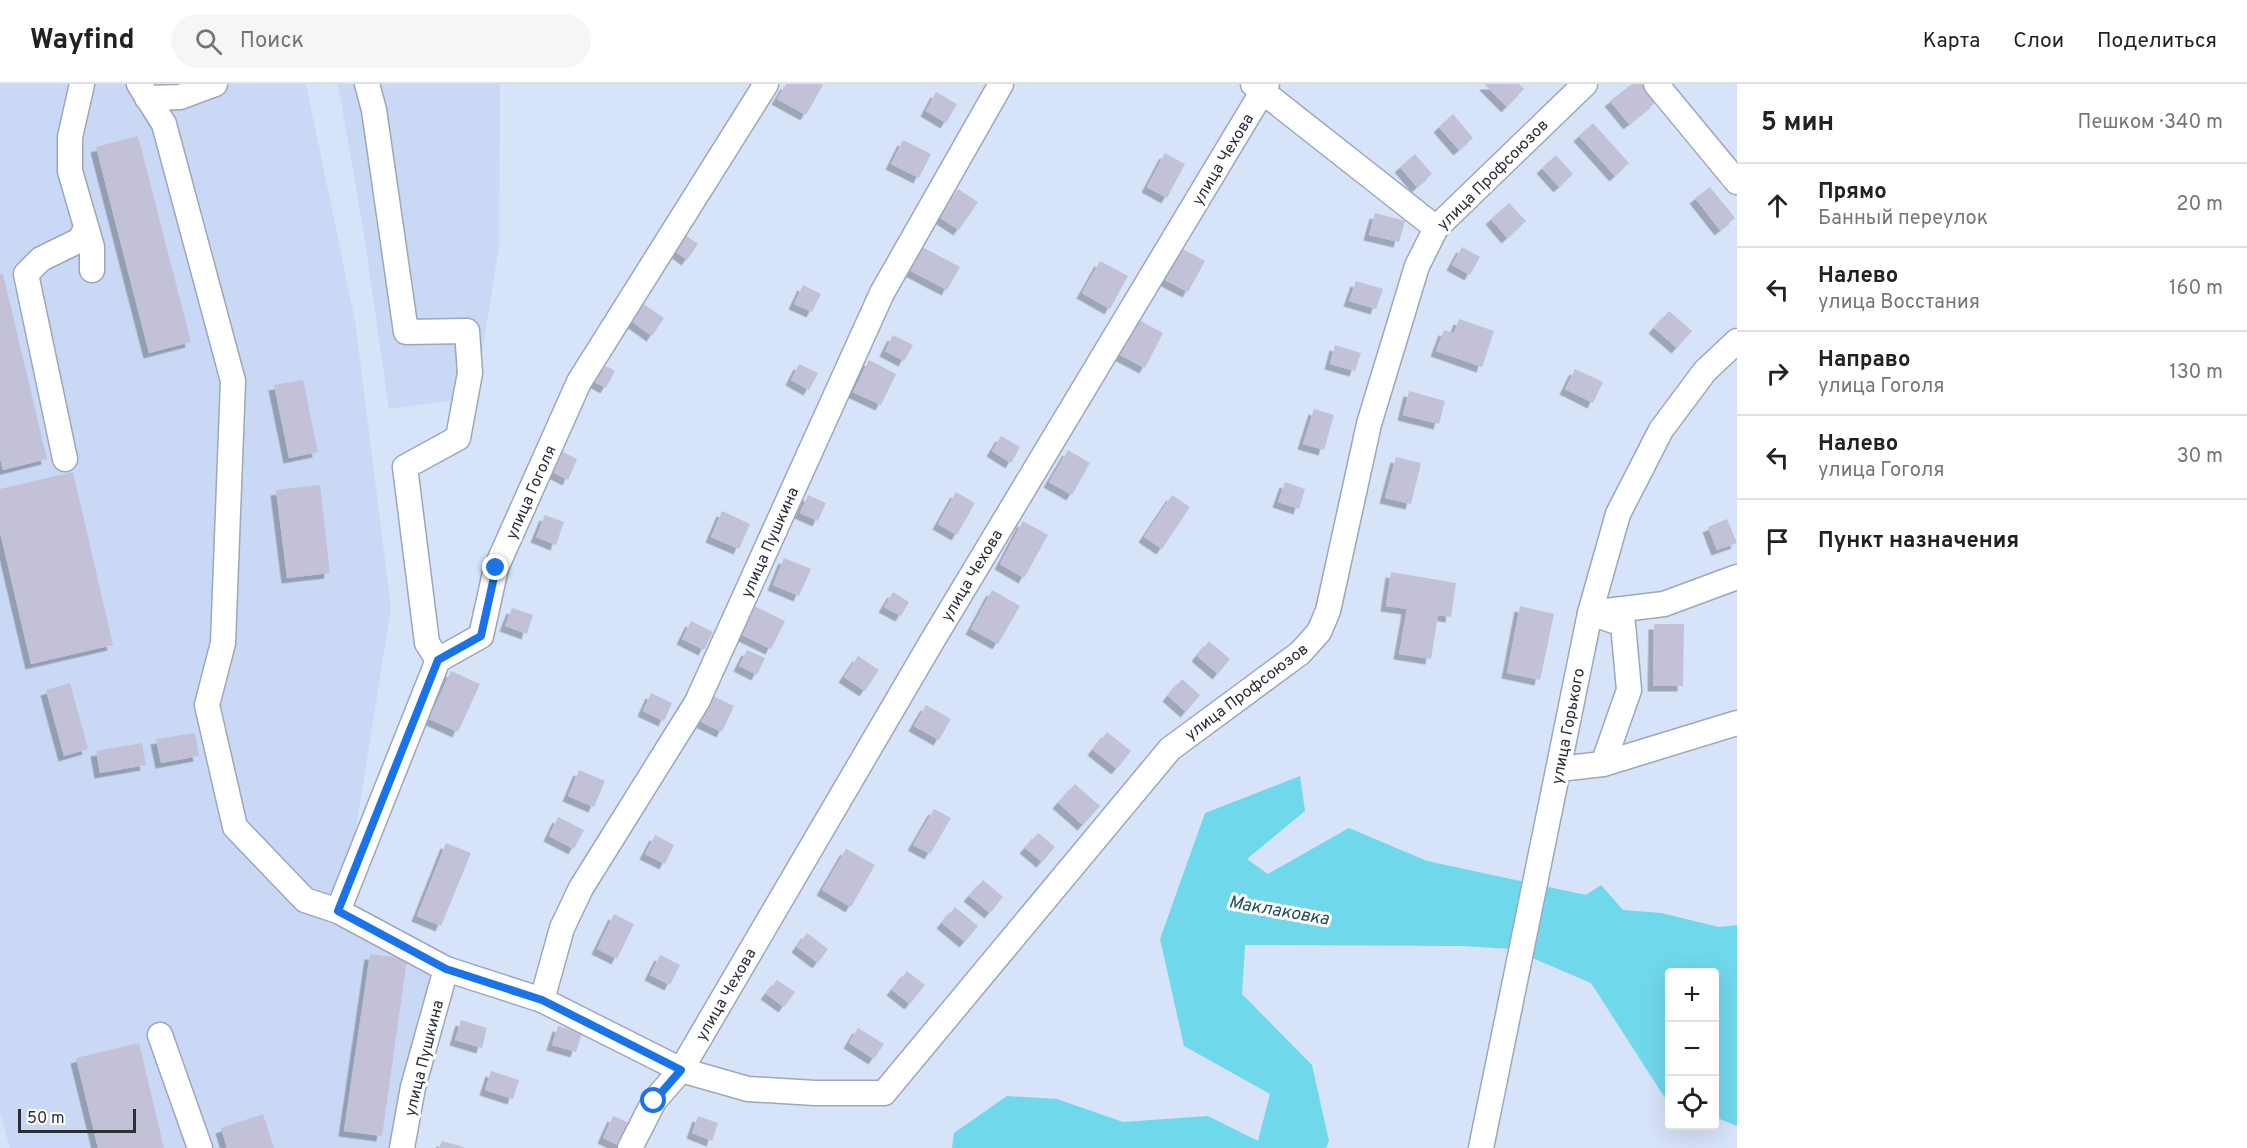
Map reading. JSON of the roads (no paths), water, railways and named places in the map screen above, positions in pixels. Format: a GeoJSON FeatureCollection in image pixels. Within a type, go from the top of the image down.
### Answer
{"type":"FeatureCollection","features":[{"type":"Feature","properties":{"kind":"street"},"geometry":{"type":"LineString","coordinates":[[82,84],[70,137],[70,171],[92,248],[92,270]]}},
{"type":"Feature","properties":{"kind":"street"},"geometry":{"type":"LineString","coordinates":[[143,91],[180,97],[215,84]]}},
{"type":"Feature","properties":{"kind":"street"},"geometry":{"type":"LineString","coordinates":[[338,911],[438,660],[427,643],[405,466],[458,438],[470,373],[467,331],[406,332],[374,110],[367,84]]}},
{"type":"Feature","properties":{"kind":"street","name":"улица Гоголя"},"geometry":{"type":"LineString","coordinates":[[438,660],[481,636],[496,568],[579,382],[766,84]]}},
{"type":"Feature","properties":{"kind":"street","name":"улица Пушкина"},"geometry":{"type":"LineString","coordinates":[[542,1000],[562,928],[581,888],[697,702],[882,293],[1001,84]]}},
{"type":"Feature","properties":{"kind":"street","name":"улица Профсоюзов"},"geometry":{"type":"LineString","coordinates":[[681,1070],[748,1089],[815,1093],[884,1093],[1170,749],[1300,653],[1319,633],[1328,611],[1369,424],[1417,266],[1436,228],[1585,84]]}},
{"type":"Feature","properties":{"kind":"street"},"geometry":{"type":"LineString","coordinates":[[1656,84],[1737,182]]}},
{"type":"Feature","properties":{"kind":"street"},"geometry":{"type":"LineString","coordinates":[[1261,86],[1436,228]]}},
{"type":"Feature","properties":{"kind":"street","name":"улица Чехова"},"geometry":{"type":"LineString","coordinates":[[630,1148],[654,1101],[681,1070],[937,632],[1261,86]]}},
{"type":"Feature","properties":{"kind":"street"},"geometry":{"type":"LineString","coordinates":[[143,91],[165,124],[233,381],[223,643],[207,705],[235,826],[305,900],[338,911],[446,969],[542,1000],[681,1070]]}},
{"type":"Feature","properties":{"kind":"street"},"geometry":{"type":"LineString","coordinates":[[65,459],[26,274],[41,259],[80,240],[86,228]]}},
{"type":"Feature","properties":{"kind":"street","name":"улица Горького"},"geometry":{"type":"LineString","coordinates":[[1481,1145],[1590,613],[1618,514],[1661,430],[1705,371],[1737,341]]}},
{"type":"Feature","properties":{"kind":"street"},"geometry":{"type":"LineString","coordinates":[[1590,613],[1664,604],[1737,577]]}},
{"type":"Feature","properties":{"kind":"street"},"geometry":{"type":"LineString","coordinates":[[1590,613],[1623,624],[1629,690],[1604,764]]}},
{"type":"Feature","properties":{"kind":"street"},"geometry":{"type":"LineString","coordinates":[[1559,769],[1604,764],[1737,723]]}},
{"type":"Feature","properties":{"kind":"street","name":"улица Пушкина"},"geometry":{"type":"LineString","coordinates":[[402,1148],[412,1087],[446,969]]}},
{"type":"Feature","properties":{"kind":"street"},"geometry":{"type":"LineString","coordinates":[[160,1035],[200,1148]]}},
{"type":"Feature","properties":{"kind":"water","name":"Маклаковка"},"geometry":{"type":"Polygon","coordinates":[[[1300,776],[1305,811],[1247,859],[1268,874],[1349,828],[1427,861],[1586,895],[1601,885],[1623,910],[1661,913],[1719,927],[1737,925],[1737,1126],[1719,1119],[1719,968],[1665,968],[1665,1098],[1591,983],[1511,949],[1462,946],[1245,945],[1242,994],[1312,1065],[1329,1141],[1326,1148],[952,1148],[954,1133],[1007,1096],[1057,1099],[1123,1122],[1208,1116],[1258,1141],[1270,1094],[1184,1046],[1160,939],[1205,813],[1300,776]]]}}]}
